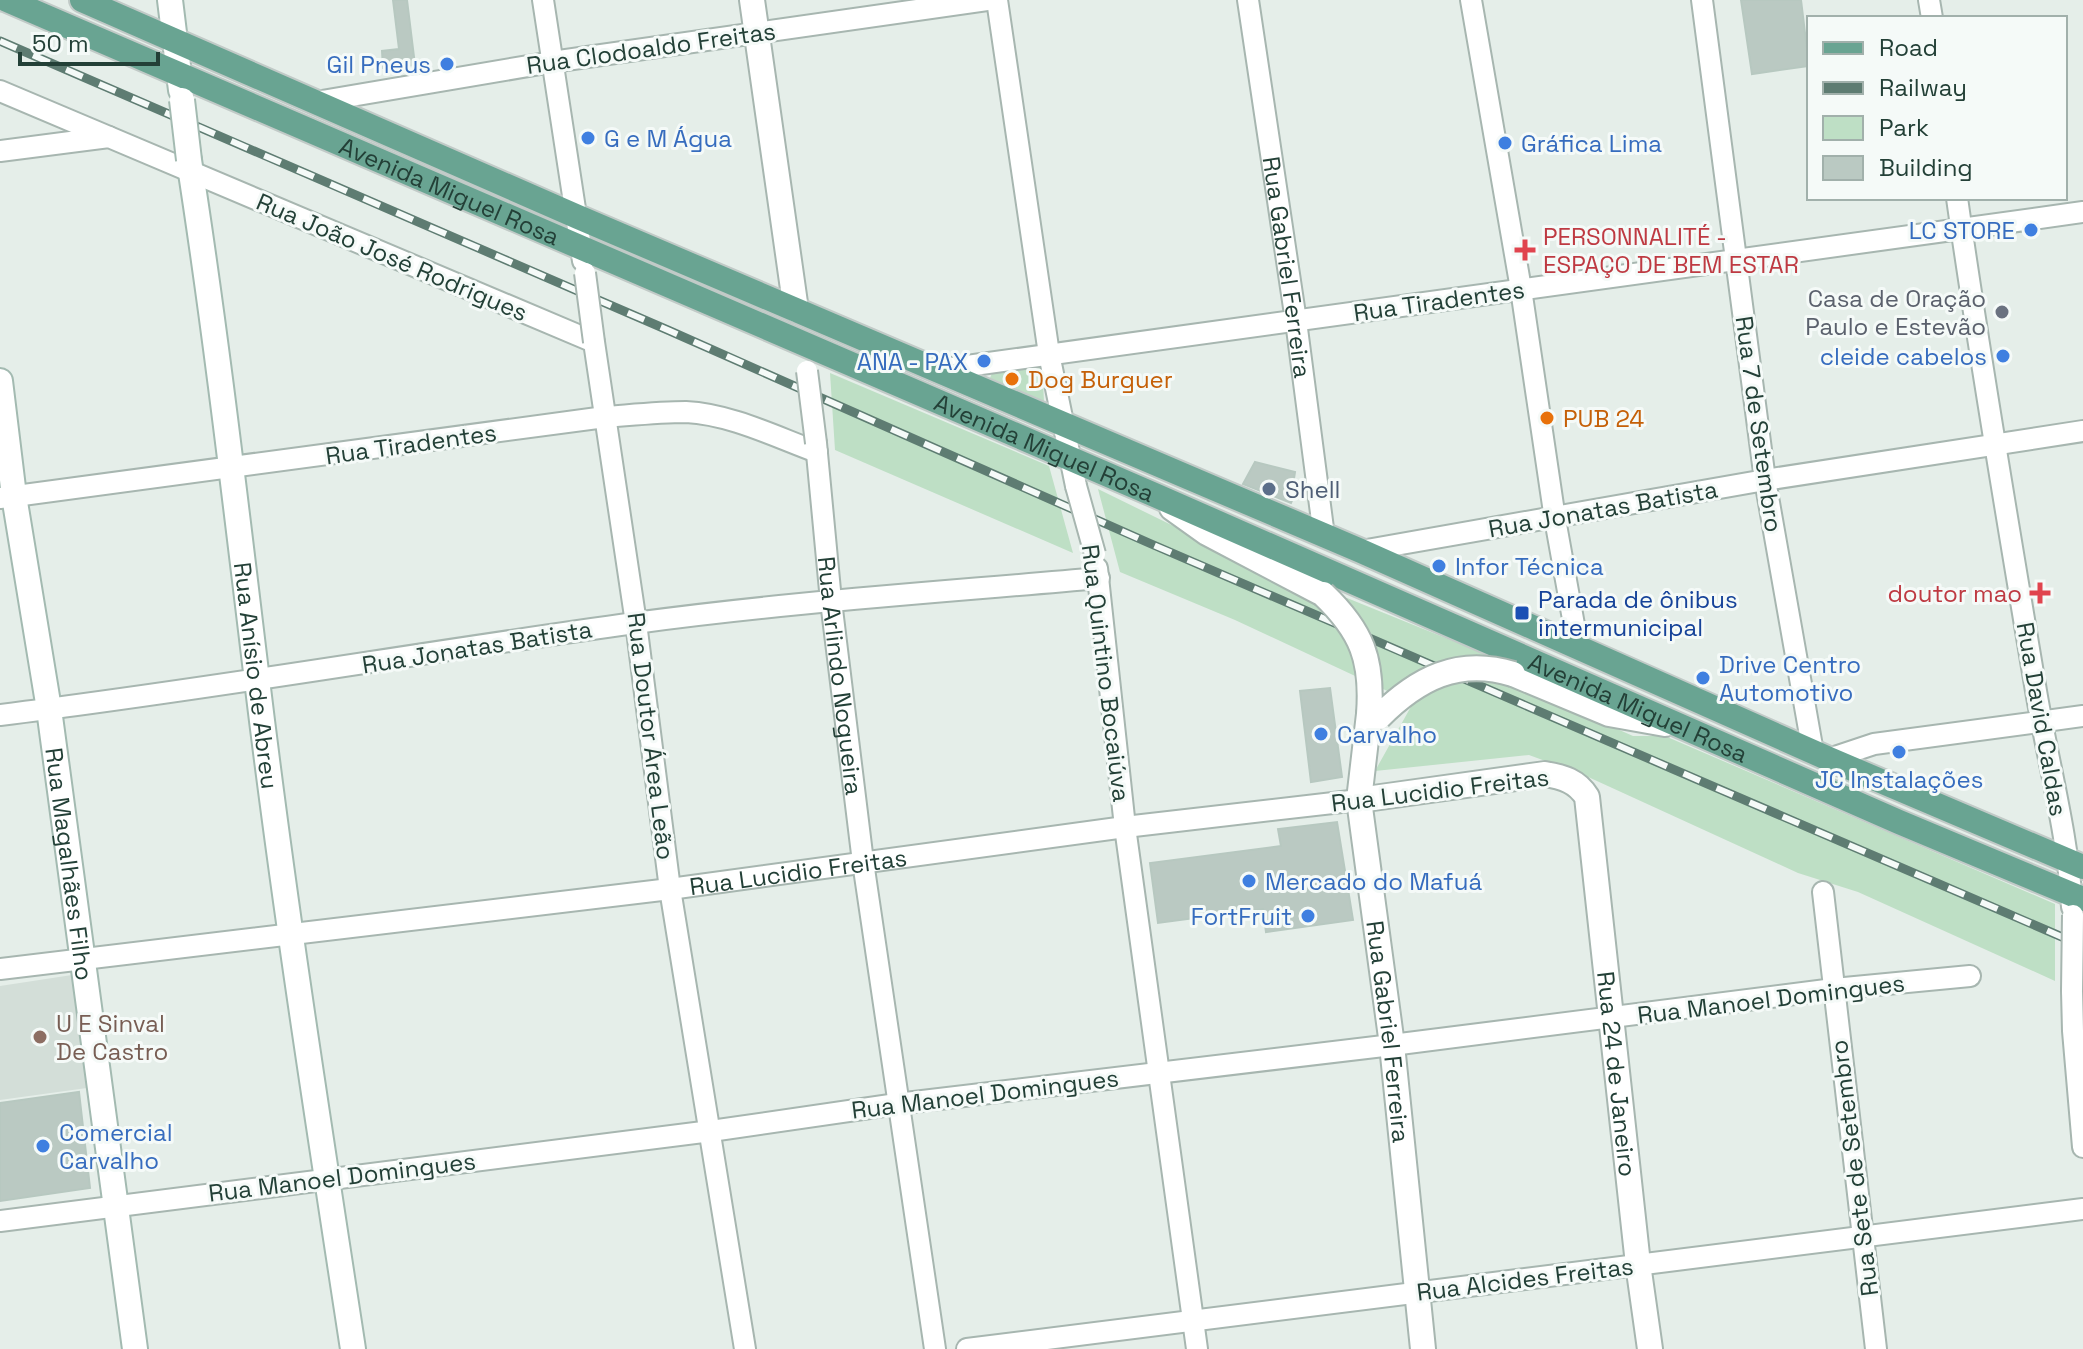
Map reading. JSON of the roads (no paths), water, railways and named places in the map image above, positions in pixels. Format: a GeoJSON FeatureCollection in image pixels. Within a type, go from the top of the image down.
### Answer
{"type":"FeatureCollection","features":[{"type":"Feature","properties":{"kind":"main road","name":"Avenida Miguel Rosa"},"geometry":{"type":"LineString","coordinates":[[7,0],[583,261],[803,344],[1157,496],[2076,903]]}},
{"type":"Feature","properties":{"kind":"main road","name":"Avenida Miguel Rosa"},"geometry":{"type":"LineString","coordinates":[[82,0],[578,217],[1361,551],[1821,756],[2076,864]]}},
{"type":"Feature","properties":{"kind":"main road"},"geometry":{"type":"LineString","coordinates":[[1899,822],[1910,794]]}},
{"type":"Feature","properties":{"kind":"street","name":"Rua Anísio de Abreu"},"geometry":{"type":"LineString","coordinates":[[170,0],[291,933],[353,1349]]}},
{"type":"Feature","properties":{"kind":"street","name":"Rua Doutor Área Leão"},"geometry":{"type":"LineString","coordinates":[[543,0],[578,217],[670,889],[745,1349]]}},
{"type":"Feature","properties":{"kind":"street","name":"Rua Arlindo Nogueira"},"geometry":{"type":"LineString","coordinates":[[752,0],[807,371],[863,862],[935,1349]]}},
{"type":"Feature","properties":{"kind":"street","name":"Rua Clodoaldo Freitas"},"geometry":{"type":"LineString","coordinates":[[316,102],[552,62],[987,0]]}},
{"type":"Feature","properties":{"kind":"street","name":"Rua Quintino Bocaiúva"},"geometry":{"type":"LineString","coordinates":[[997,0],[1049,354],[1062,424],[1099,578],[1125,827],[1197,1349]]}},
{"type":"Feature","properties":{"kind":"street","name":"Rua Gabriel Ferreira"},"geometry":{"type":"LineString","coordinates":[[1248,0],[1296,321],[1324,536]]}},
{"type":"Feature","properties":{"kind":"street"},"geometry":{"type":"LineString","coordinates":[[1471,0],[1578,647]]}},
{"type":"Feature","properties":{"kind":"street","name":"Rua 7 de Setembro"},"geometry":{"type":"LineString","coordinates":[[1702,0],[1765,480],[1821,756]]}},
{"type":"Feature","properties":{"kind":"street"},"geometry":{"type":"LineString","coordinates":[[0,91],[109,137],[190,166]]}},
{"type":"Feature","properties":{"kind":"street"},"geometry":{"type":"LineString","coordinates":[[0,151],[109,137]]}},
{"type":"Feature","properties":{"kind":"street","name":"Rua João José Rodrigues"},"geometry":{"type":"LineString","coordinates":[[190,166],[594,342]]}},
{"type":"Feature","properties":{"kind":"street","name":"Rua David Caldas"},"geometry":{"type":"LineString","coordinates":[[1957,200],[2041,721],[2076,864],[2072,991],[2083,1147]]}},
{"type":"Feature","properties":{"kind":"street","name":"Rua Tiradentes"},"geometry":{"type":"LineString","coordinates":[[938,370],[2083,212]]}},
{"type":"Feature","properties":{"kind":"street","name":"Rua Magalhães Filho"},"geometry":{"type":"LineString","coordinates":[[0,381],[7,497],[49,709],[135,1349]]}},
{"type":"Feature","properties":{"kind":"street","name":"Rua Tiradentes"},"geometry":{"type":"LineString","coordinates":[[7,497],[605,417],[689,412],[719,418],[816,448]]}},
{"type":"Feature","properties":{"kind":"street","name":"Rua Jonatas Batista"},"geometry":{"type":"LineString","coordinates":[[1361,551],[1765,480],[2083,431]]}},
{"type":"Feature","properties":{"kind":"street","name":"Rua Gabriel Ferreira"},"geometry":{"type":"LineString","coordinates":[[1157,496],[1207,533],[1323,594],[1352,625],[1368,659],[1372,721],[1359,800],[1392,1045],[1423,1349]]}},
{"type":"Feature","properties":{"kind":"street","name":"Rua Jonatas Batista"},"geometry":{"type":"LineString","coordinates":[[0,715],[257,681],[636,623],[831,601],[1099,578]]}},
{"type":"Feature","properties":{"kind":"street"},"geometry":{"type":"LineString","coordinates":[[1372,721],[1402,695],[1433,676],[1466,669],[1499,670],[1609,714],[1680,726]]}},
{"type":"Feature","properties":{"kind":"street"},"geometry":{"type":"LineString","coordinates":[[1821,756],[1874,744],[2083,716]]}},
{"type":"Feature","properties":{"kind":"street","name":"Rua Lucidio Freitas"},"geometry":{"type":"LineString","coordinates":[[0,969],[670,889],[1545,774],[1564,777],[1581,787],[1587,797]]}},
{"type":"Feature","properties":{"kind":"street","name":"Rua 24 de Janeiro"},"geometry":{"type":"LineString","coordinates":[[1587,797],[1650,1349]]}},
{"type":"Feature","properties":{"kind":"street","name":"Rua Sete de Setembro"},"geometry":{"type":"LineString","coordinates":[[1823,892],[1876,1349]]}},
{"type":"Feature","properties":{"kind":"street","name":"Rua Manoel Domingues"},"geometry":{"type":"LineString","coordinates":[[0,1221],[711,1131],[897,1104],[1834,989],[1970,976]]}},
{"type":"Feature","properties":{"kind":"street","name":"Rua Alcides Freitas"},"geometry":{"type":"LineString","coordinates":[[967,1349],[2083,1209]]}},
{"type":"Feature","properties":{"kind":"railway"},"geometry":{"type":"LineString","coordinates":[[0,41],[670,331],[1149,543],[2083,946]]}},
{"type":"Feature","properties":{"kind":"place","name":"Gil Pneus"},"geometry":{"type":"Point","coordinates":[447,64]}},
{"type":"Feature","properties":{"kind":"place","name":"G e M Água"},"geometry":{"type":"Point","coordinates":[588,138]}},
{"type":"Feature","properties":{"kind":"place","name":"Gráfica Lima"},"geometry":{"type":"Point","coordinates":[1505,143]}},
{"type":"Feature","properties":{"kind":"place","name":"LC STORE"},"geometry":{"type":"Point","coordinates":[2031,230]}},
{"type":"Feature","properties":{"kind":"place","name":"PERSONNALITÉ - ESPAÇO DE BEM ESTAR"},"geometry":{"type":"Point","coordinates":[1525,250]}},
{"type":"Feature","properties":{"kind":"place","name":"Casa de Oração Paulo e Estevão"},"geometry":{"type":"Point","coordinates":[2002,312]}},
{"type":"Feature","properties":{"kind":"place","name":"cleide cabelos"},"geometry":{"type":"Point","coordinates":[2003,356]}},
{"type":"Feature","properties":{"kind":"place","name":"ANA - PAX"},"geometry":{"type":"Point","coordinates":[984,361]}},
{"type":"Feature","properties":{"kind":"place","name":"Dog Burguer"},"geometry":{"type":"Point","coordinates":[1012,379]}},
{"type":"Feature","properties":{"kind":"place","name":"PUB 24"},"geometry":{"type":"Point","coordinates":[1547,418]}},
{"type":"Feature","properties":{"kind":"place","name":"Shell"},"geometry":{"type":"Point","coordinates":[1269,489]}},
{"type":"Feature","properties":{"kind":"place","name":"Infor Técnica"},"geometry":{"type":"Point","coordinates":[1439,566]}},
{"type":"Feature","properties":{"kind":"place","name":"doutor mao"},"geometry":{"type":"Point","coordinates":[2040,593]}},
{"type":"Feature","properties":{"kind":"place","name":"Parada de ônibus intermunicipal"},"geometry":{"type":"Point","coordinates":[1522,613]}},
{"type":"Feature","properties":{"kind":"place","name":"Drive Centro Automotivo"},"geometry":{"type":"Point","coordinates":[1703,678]}},
{"type":"Feature","properties":{"kind":"place","name":"Carvalho"},"geometry":{"type":"Point","coordinates":[1321,734]}},
{"type":"Feature","properties":{"kind":"place","name":"JC Instalações"},"geometry":{"type":"Point","coordinates":[1899,752]}},
{"type":"Feature","properties":{"kind":"place","name":"Mercado do Mafuá"},"geometry":{"type":"Point","coordinates":[1249,881]}},
{"type":"Feature","properties":{"kind":"place","name":"FortFruit"},"geometry":{"type":"Point","coordinates":[1308,916]}},
{"type":"Feature","properties":{"kind":"place","name":"U E Sinval De Castro"},"geometry":{"type":"Point","coordinates":[40,1037]}},
{"type":"Feature","properties":{"kind":"place","name":"Comercial Carvalho"},"geometry":{"type":"Point","coordinates":[43,1146]}}]}
